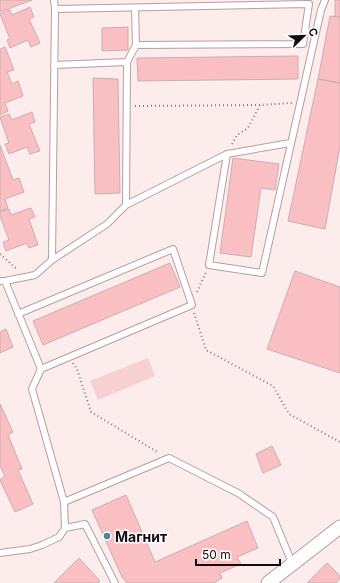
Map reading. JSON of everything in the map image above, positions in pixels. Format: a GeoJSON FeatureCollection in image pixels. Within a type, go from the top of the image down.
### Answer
{"type":"FeatureCollection","features":[{"type":"Feature","properties":{"kind":"street"},"geometry":{"type":"LineString","coordinates":[[268,583],[340,527]]}},
{"type":"Feature","properties":{"kind":"lane"},"geometry":{"type":"LineString","coordinates":[[52,260],[54,0]]}},
{"type":"Feature","properties":{"kind":"lane"},"geometry":{"type":"LineString","coordinates":[[227,154],[209,265],[262,272],[290,143],[307,76],[321,10],[325,0]]}},
{"type":"Feature","properties":{"kind":"lane"},"geometry":{"type":"LineString","coordinates":[[55,9],[308,4],[303,44],[136,45]]}},
{"type":"Feature","properties":{"kind":"lane"},"geometry":{"type":"LineString","coordinates":[[126,205],[127,62],[136,45],[135,8]]}},
{"type":"Feature","properties":{"kind":"lane"},"geometry":{"type":"LineString","coordinates":[[54,65],[127,62]]}},
{"type":"Feature","properties":{"kind":"lane"},"geometry":{"type":"LineString","coordinates":[[41,369],[18,314],[2,281],[35,276],[52,260],[106,224],[126,205],[227,154],[290,143]]}},
{"type":"Feature","properties":{"kind":"lane"},"geometry":{"type":"LineString","coordinates":[[0,553],[30,549],[42,545],[59,537],[65,528],[64,502],[32,389],[41,369],[192,305],[173,249],[18,314]]}},
{"type":"Feature","properties":{"kind":"lane"},"geometry":{"type":"LineString","coordinates":[[64,502],[169,458],[238,494],[273,517],[292,563]]}},
{"type":"Feature","properties":{"kind":"lane"},"geometry":{"type":"LineString","coordinates":[[65,528],[85,524],[115,583]]}},
{"type":"Feature","properties":{"kind":"path"},"geometry":{"type":"LineString","coordinates":[[126,107],[260,105],[296,102]]}},
{"type":"Feature","properties":{"kind":"path"},"geometry":{"type":"LineString","coordinates":[[227,154],[237,135],[248,128],[260,105]]}},
{"type":"Feature","properties":{"kind":"path"},"geometry":{"type":"LineString","coordinates":[[0,254],[26,277]]}},
{"type":"Feature","properties":{"kind":"path"},"geometry":{"type":"LineString","coordinates":[[209,265],[192,305],[206,350],[273,386],[289,414],[340,442]]}},
{"type":"Feature","properties":{"kind":"path"},"geometry":{"type":"LineString","coordinates":[[70,357],[77,369],[91,412],[169,458]]}},
{"type":"Feature","properties":{"kind":"shaded area"},"geometry":{"type":"Polygon","coordinates":[[[148,358],[155,376],[98,400],[90,381],[148,358]]]}},
{"type":"Feature","properties":{"kind":"building"},"geometry":{"type":"Polygon","coordinates":[[[0,0],[32,0],[0,12],[0,0]]]}},
{"type":"Feature","properties":{"kind":"building"},"geometry":{"type":"Polygon","coordinates":[[[335,0],[340,0],[340,17],[335,16],[335,0]]]}},
{"type":"Feature","properties":{"kind":"building"},"geometry":{"type":"Polygon","coordinates":[[[30,7],[34,17],[29,19],[40,43],[31,47],[28,40],[10,48],[7,40],[10,39],[0,14],[10,10],[12,15],[30,7]]]}},
{"type":"Feature","properties":{"kind":"building"},"geometry":{"type":"Polygon","coordinates":[[[330,16],[340,17],[340,83],[318,79],[330,16]]]}},
{"type":"Feature","properties":{"kind":"building"},"geometry":{"type":"Polygon","coordinates":[[[128,27],[128,50],[102,51],[102,28],[128,27]]]}},
{"type":"Feature","properties":{"kind":"building"},"geometry":{"type":"Polygon","coordinates":[[[5,47],[14,70],[7,72],[12,84],[18,81],[23,96],[5,103],[8,111],[0,115],[0,49],[5,47]]]}},
{"type":"Feature","properties":{"kind":"building"},"geometry":{"type":"Polygon","coordinates":[[[298,56],[298,79],[138,81],[137,58],[298,56]]]}},
{"type":"Feature","properties":{"kind":"building"},"geometry":{"type":"Polygon","coordinates":[[[93,78],[118,79],[120,193],[95,194],[93,78]]]}},
{"type":"Feature","properties":{"kind":"building"},"geometry":{"type":"Polygon","coordinates":[[[318,79],[340,83],[340,146],[325,229],[288,221],[318,79]]]}},
{"type":"Feature","properties":{"kind":"building"},"geometry":{"type":"Polygon","coordinates":[[[32,112],[35,122],[29,124],[40,151],[30,154],[27,147],[9,154],[5,144],[9,143],[0,117],[9,114],[12,120],[32,112]]]}},
{"type":"Feature","properties":{"kind":"building"},"geometry":{"type":"Polygon","coordinates":[[[0,145],[13,180],[19,178],[24,192],[5,199],[8,208],[0,211],[0,145]]]}},
{"type":"Feature","properties":{"kind":"building"},"geometry":{"type":"Polygon","coordinates":[[[233,158],[279,164],[275,190],[261,188],[251,257],[220,253],[233,158]]]}},
{"type":"Feature","properties":{"kind":"building"},"geometry":{"type":"Polygon","coordinates":[[[31,208],[35,217],[29,219],[38,245],[29,248],[27,243],[6,251],[3,242],[9,240],[0,216],[0,212],[9,209],[11,215],[31,208]]]}},
{"type":"Feature","properties":{"kind":"building"},"geometry":{"type":"Polygon","coordinates":[[[170,263],[180,287],[43,345],[33,321],[170,263]]]}},
{"type":"Feature","properties":{"kind":"building"},"geometry":{"type":"Polygon","coordinates":[[[295,271],[340,287],[340,373],[267,349],[295,271]]]}},
{"type":"Feature","properties":{"kind":"building"},"geometry":{"type":"Polygon","coordinates":[[[6,329],[13,347],[0,353],[0,332],[6,329]]]}},
{"type":"Feature","properties":{"kind":"building"},"geometry":{"type":"Polygon","coordinates":[[[0,404],[13,432],[8,435],[22,469],[18,470],[33,504],[15,512],[0,480],[5,476],[0,466],[0,404]]]}},
{"type":"Feature","properties":{"kind":"building"},"geometry":{"type":"Polygon","coordinates":[[[272,446],[281,465],[263,473],[256,454],[272,446]]]}},
{"type":"Feature","properties":{"kind":"building"},"geometry":{"type":"Polygon","coordinates":[[[126,495],[155,562],[247,521],[258,548],[237,557],[241,564],[220,573],[222,578],[214,583],[127,583],[122,577],[92,510],[126,495]]]}},
{"type":"Feature","properties":{"kind":"building"},"geometry":{"type":"Polygon","coordinates":[[[79,558],[100,581],[98,583],[54,583],[79,558]]]}},
{"type":"Feature","properties":{"kind":"building"},"geometry":{"type":"Polygon","coordinates":[[[327,563],[340,576],[340,579],[336,583],[307,583],[327,563]]]}},
{"type":"Feature","properties":{"kind":"place","name":"Магнит"},"geometry":{"type":"Point","coordinates":[107,536]}}]}
